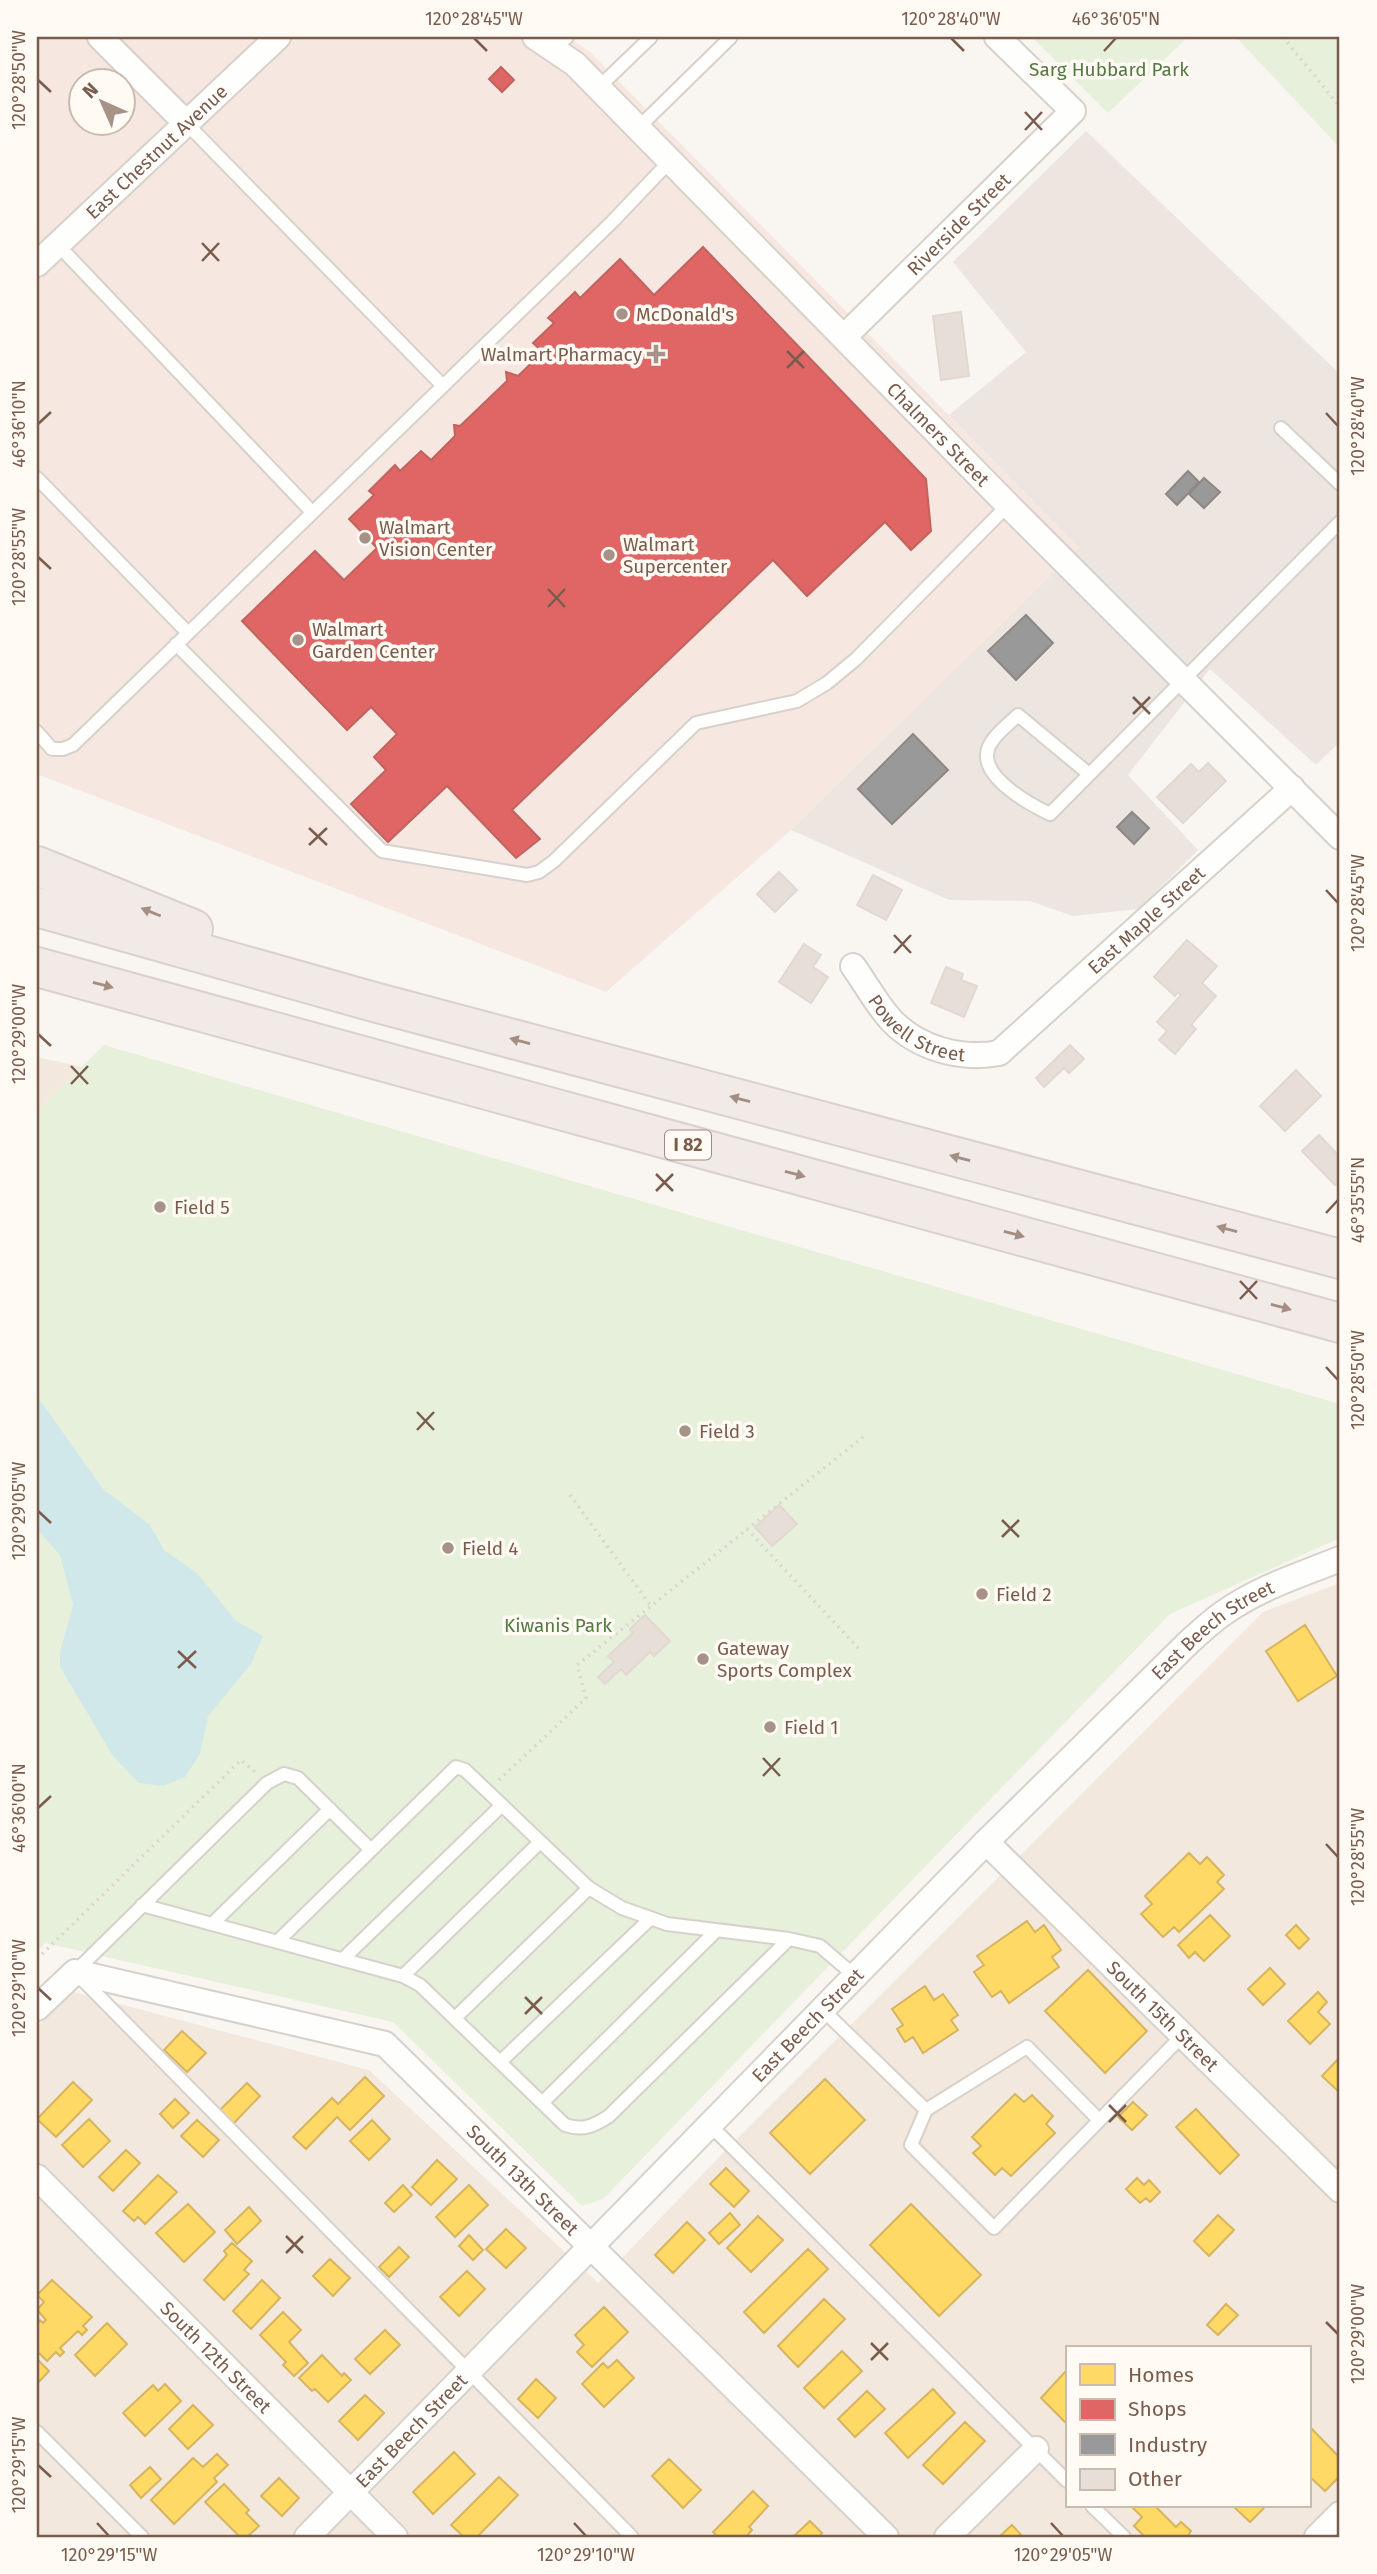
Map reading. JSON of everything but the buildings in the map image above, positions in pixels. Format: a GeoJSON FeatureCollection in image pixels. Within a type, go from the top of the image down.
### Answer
{"type":"FeatureCollection","features":[{"type":"Feature","properties":{"kind":"highway"},"geometry":{"type":"LineString","coordinates":[[37,866],[374,1002]]}},
{"type":"Feature","properties":{"kind":"highway"},"geometry":{"type":"LineString","coordinates":[[37,908],[374,1002],[1340,1259]]}},
{"type":"Feature","properties":{"kind":"highway","name":"I 82"},"geometry":{"type":"LineString","coordinates":[[37,967],[1340,1323]]}},
{"type":"Feature","properties":{"kind":"highway"},"geometry":{"type":"LineString","coordinates":[[37,993],[282,1057],[746,1161]]}},
{"type":"Feature","properties":{"kind":"street"},"geometry":{"type":"LineString","coordinates":[[100,37],[186,123]]}},
{"type":"Feature","properties":{"kind":"street","name":"East Chestnut Avenue"},"geometry":{"type":"LineString","coordinates":[[37,264],[278,37]]}},
{"type":"Feature","properties":{"kind":"street","name":"Riverside Street"},"geometry":{"type":"LineString","coordinates":[[844,337],[1073,111],[997,37]]}},
{"type":"Feature","properties":{"kind":"street","name":"Chalmers Street"},"geometry":{"type":"LineString","coordinates":[[552,41],[1008,506],[1340,837]]}},
{"type":"Feature","properties":{"kind":"street","name":"East Maple Street"},"geometry":{"type":"LineString","coordinates":[[999,1053],[1292,788]]}},
{"type":"Feature","properties":{"kind":"street","name":"Powell Street"},"geometry":{"type":"LineString","coordinates":[[853,966],[893,1021],[922,1043],[957,1055],[983,1056],[999,1053]]}},
{"type":"Feature","properties":{"kind":"street","name":"East Beech Street"},"geometry":{"type":"LineString","coordinates":[[307,2537],[352,2494],[986,1842],[1189,1642],[1222,1614],[1273,1585],[1340,1559]]}},
{"type":"Feature","properties":{"kind":"street","name":"South 15th Street"},"geometry":{"type":"LineString","coordinates":[[986,1842],[1340,2190]]}},
{"type":"Feature","properties":{"kind":"street"},"geometry":{"type":"LineString","coordinates":[[37,2008],[75,1972]]}},
{"type":"Feature","properties":{"kind":"street","name":"South 13th Street"},"geometry":{"type":"LineString","coordinates":[[75,1972],[385,2044],[886,2537]]}},
{"type":"Feature","properties":{"kind":"street","name":"South 12th Street"},"geometry":{"type":"LineString","coordinates":[[37,2177],[395,2537]]}},
{"type":"Feature","properties":{"kind":"street"},"geometry":{"type":"LineString","coordinates":[[947,2537],[1036,2449]]}},
{"type":"Feature","properties":{"kind":"street"},"geometry":{"type":"LineString","coordinates":[[1317,2537],[1340,2514]]}},
{"type":"Feature","properties":{"kind":"lane"},"geometry":{"type":"LineString","coordinates":[[598,88],[651,37]]}},
{"type":"Feature","properties":{"kind":"lane"},"geometry":{"type":"LineString","coordinates":[[638,128],[732,37]]}},
{"type":"Feature","properties":{"kind":"lane"},"geometry":{"type":"LineString","coordinates":[[186,123],[443,386]]}},
{"type":"Feature","properties":{"kind":"lane"},"geometry":{"type":"LineString","coordinates":[[37,732],[52,749],[73,746],[612,222],[670,161]]}},
{"type":"Feature","properties":{"kind":"lane"},"geometry":{"type":"LineString","coordinates":[[58,244],[312,512]]}},
{"type":"Feature","properties":{"kind":"lane"},"geometry":{"type":"LineString","coordinates":[[1281,428],[1340,484]]}},
{"type":"Feature","properties":{"kind":"lane"},"geometry":{"type":"LineString","coordinates":[[37,478],[188,633]]}},
{"type":"Feature","properties":{"kind":"lane"},"geometry":{"type":"LineString","coordinates":[[176,644],[382,851],[527,875],[539,872],[554,861],[696,723],[797,701],[827,683],[856,659],[1008,506]]}},
{"type":"Feature","properties":{"kind":"lane"},"geometry":{"type":"LineString","coordinates":[[1090,774],[1018,715],[993,741],[987,752],[988,762],[995,776],[1025,802],[1049,814],[1090,774],[1340,522]]}},
{"type":"Feature","properties":{"kind":"lane"},"geometry":{"type":"LineString","coordinates":[[278,1941],[456,1767],[465,1770],[589,1888],[622,1908],[667,1924],[789,1939],[820,1946],[856,1976]]}},
{"type":"Feature","properties":{"kind":"lane"},"geometry":{"type":"LineString","coordinates":[[370,1849],[298,1778],[284,1773],[267,1783],[75,1972],[632,2537]]}},
{"type":"Feature","properties":{"kind":"lane"},"geometry":{"type":"LineString","coordinates":[[344,1958],[502,1805]]}},
{"type":"Feature","properties":{"kind":"lane"},"geometry":{"type":"LineString","coordinates":[[212,1924],[330,1809]]}},
{"type":"Feature","properties":{"kind":"lane"},"geometry":{"type":"LineString","coordinates":[[403,1976],[540,1842]]}},
{"type":"Feature","properties":{"kind":"lane"},"geometry":{"type":"LineString","coordinates":[[455,2018],[589,1888]]}},
{"type":"Feature","properties":{"kind":"lane"},"geometry":{"type":"LineString","coordinates":[[142,1905],[403,1976],[420,1985],[565,2125],[575,2128],[592,2127],[609,2116],[789,1939]]}},
{"type":"Feature","properties":{"kind":"lane"},"geometry":{"type":"LineString","coordinates":[[500,2062],[651,1919]]}},
{"type":"Feature","properties":{"kind":"lane"},"geometry":{"type":"LineString","coordinates":[[542,2103],[717,1930]]}},
{"type":"Feature","properties":{"kind":"lane"},"geometry":{"type":"LineString","coordinates":[[823,2010],[926,2110]]}},
{"type":"Feature","properties":{"kind":"lane"},"geometry":{"type":"LineString","coordinates":[[1100,2120],[1027,2047],[926,2110],[911,2145],[994,2228],[1100,2120],[1183,2035]]}},
{"type":"Feature","properties":{"kind":"lane"},"geometry":{"type":"LineString","coordinates":[[711,2126],[1066,2480]]}},
{"type":"Feature","properties":{"kind":"lane"},"geometry":{"type":"LineString","coordinates":[[37,2432],[142,2537]]}},
{"type":"Feature","properties":{"kind":"lane"},"geometry":{"type":"LineString","coordinates":[[1094,2508],[1124,2537]]}},
{"type":"Feature","properties":{"kind":"path"},"geometry":{"type":"LineString","coordinates":[[1283,37],[1340,107]]}},
{"type":"Feature","properties":{"kind":"path"},"geometry":{"type":"LineString","coordinates":[[488,1791],[586,1698],[577,1665],[863,1437]]}},
{"type":"Feature","properties":{"kind":"path"},"geometry":{"type":"LineString","coordinates":[[570,1495],[651,1606]]}},
{"type":"Feature","properties":{"kind":"path"},"geometry":{"type":"LineString","coordinates":[[747,1530],[859,1648]]}},
{"type":"Feature","properties":{"kind":"path"},"geometry":{"type":"LineString","coordinates":[[37,1959],[241,1760],[267,1783]]}},
{"type":"Feature","properties":{"kind":"shaded area"},"geometry":{"type":"Polygon","coordinates":[[[37,37],[569,37],[590,52],[1080,548],[791,830],[606,992],[37,774],[37,37]]]}},
{"type":"Feature","properties":{"kind":"shaded area"},"geometry":{"type":"Polygon","coordinates":[[[1086,131],[1340,374],[1340,742],[1316,765],[1210,669],[1128,775],[1198,850],[1139,909],[1073,916],[1030,901],[949,900],[791,830],[1079,548],[949,415],[1026,352],[953,262],[1086,131]]]}},
{"type":"Feature","properties":{"kind":"shaded area"},"geometry":{"type":"Polygon","coordinates":[[[37,1057],[82,1067],[37,1111],[37,1057]]]}},
{"type":"Feature","properties":{"kind":"shaded area"},"geometry":{"type":"Polygon","coordinates":[[[1340,1583],[1340,2537],[37,2537],[37,2027],[74,1992],[369,2070],[598,2283],[724,2152],[1263,1612],[1340,1583]]]}},
{"type":"Feature","properties":{"kind":"green space","name":"Sarg Hubbard Park"},"geometry":{"type":"Polygon","coordinates":[[[1032,37],[1188,37],[1108,113],[1032,37]]]}},
{"type":"Feature","properties":{"kind":"green space","name":"Sarg Hubbard Park"},"geometry":{"type":"Polygon","coordinates":[[[1236,37],[1340,37],[1340,148],[1236,37]]]}},
{"type":"Feature","properties":{"kind":"green space","name":"Kiwanis Park"},"geometry":{"type":"Polygon","coordinates":[[[104,1045],[1340,1404],[1340,1538],[1170,1614],[603,2199],[582,2206],[393,2022],[45,1943],[37,1951],[37,1111],[104,1045]]]}},
{"type":"Feature","properties":{"kind":"water"},"geometry":{"type":"Polygon","coordinates":[[[37,1396],[103,1489],[150,1525],[164,1550],[198,1574],[236,1621],[263,1636],[251,1664],[208,1716],[200,1754],[185,1777],[163,1786],[139,1783],[113,1756],[60,1667],[60,1652],[73,1605],[60,1555],[37,1529],[37,1396]]]}},
{"type":"Feature","properties":{"kind":"place","name":"McDonald's"},"geometry":{"type":"Point","coordinates":[622,314]}},
{"type":"Feature","properties":{"kind":"place","name":"Walmart Pharmacy"},"geometry":{"type":"Point","coordinates":[656,354]}},
{"type":"Feature","properties":{"kind":"place","name":"Walmart Vision Center"},"geometry":{"type":"Point","coordinates":[365,538]}},
{"type":"Feature","properties":{"kind":"place","name":"Walmart Supercenter"},"geometry":{"type":"Point","coordinates":[609,555]}},
{"type":"Feature","properties":{"kind":"place","name":"Walmart Garden Center"},"geometry":{"type":"Point","coordinates":[298,640]}},
{"type":"Feature","properties":{"kind":"place","name":"Field 5"},"geometry":{"type":"Point","coordinates":[160,1207]}},
{"type":"Feature","properties":{"kind":"place","name":"Field 3"},"geometry":{"type":"Point","coordinates":[685,1431]}},
{"type":"Feature","properties":{"kind":"place","name":"Field 4"},"geometry":{"type":"Point","coordinates":[448,1548]}},
{"type":"Feature","properties":{"kind":"place","name":"Field 2"},"geometry":{"type":"Point","coordinates":[982,1594]}},
{"type":"Feature","properties":{"kind":"place","name":"Gateway Sports Complex"},"geometry":{"type":"Point","coordinates":[703,1659]}},
{"type":"Feature","properties":{"kind":"place","name":"Field 1"},"geometry":{"type":"Point","coordinates":[770,1727]}}]}
